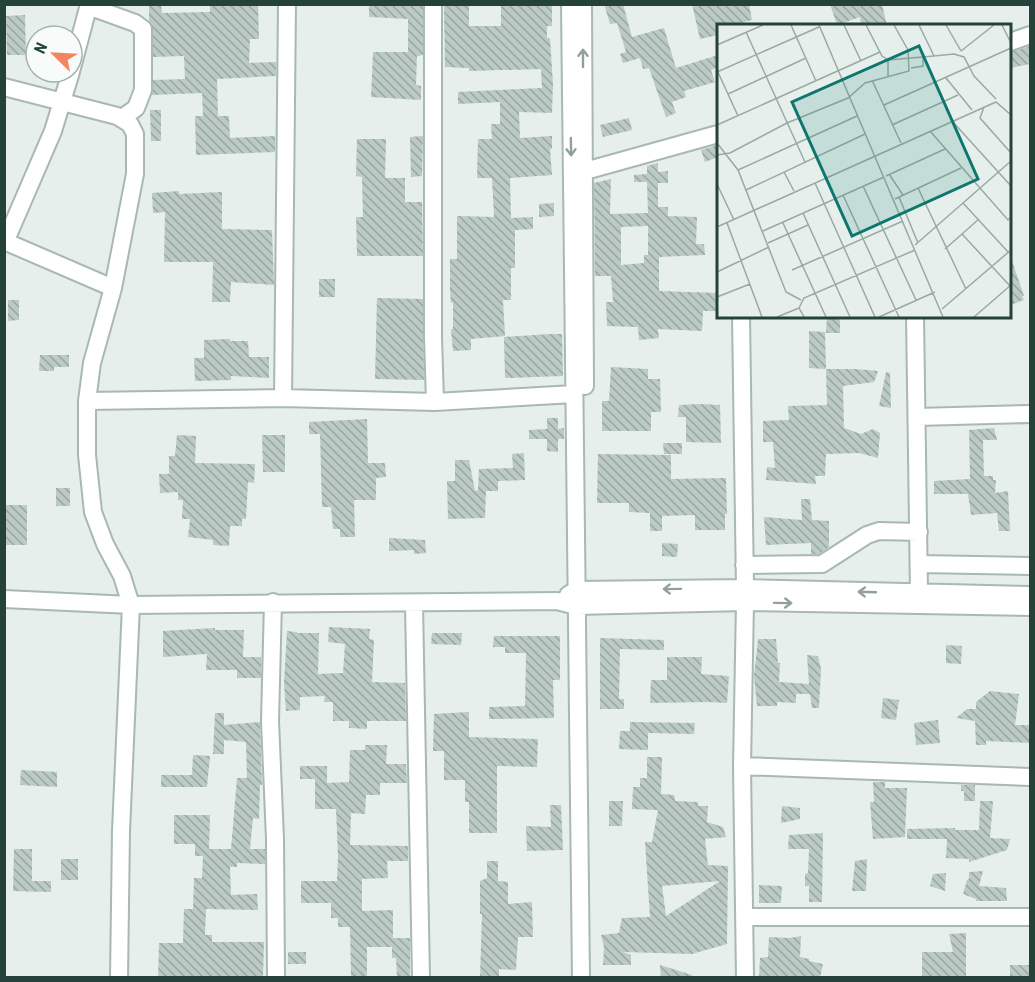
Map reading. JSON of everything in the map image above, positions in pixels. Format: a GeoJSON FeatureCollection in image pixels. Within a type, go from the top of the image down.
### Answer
{"type":"FeatureCollection","features":[{"type":"Feature","properties":{"kind":"street"},"geometry":{"type":"LineString","coordinates":[[282,398],[286,4]]}},
{"type":"Feature","properties":{"kind":"street"},"geometry":{"type":"LineString","coordinates":[[433,4],[435,402]]}},
{"type":"Feature","properties":{"kind":"street"},"geometry":{"type":"LineString","coordinates":[[570,4],[574,394],[582,598],[591,978]]}},
{"type":"Feature","properties":{"kind":"street"},"geometry":{"type":"LineString","coordinates":[[581,978],[585,171],[582,4]]}},
{"type":"Feature","properties":{"kind":"street"},"geometry":{"type":"LineString","coordinates":[[83,24],[88,5],[135,23],[144,29],[143,90],[136,108],[122,118]]}},
{"type":"Feature","properties":{"kind":"street"},"geometry":{"type":"LineString","coordinates":[[1011,42],[1030,35]]}},
{"type":"Feature","properties":{"kind":"street"},"geometry":{"type":"LineString","coordinates":[[67,84],[53,131],[5,241],[113,288]]}},
{"type":"Feature","properties":{"kind":"street"},"geometry":{"type":"LineString","coordinates":[[4,87],[122,118],[130,124],[135,134],[135,174],[113,288],[92,363],[87,401],[87,455],[93,512],[132,604],[121,831],[119,978]]}},
{"type":"Feature","properties":{"kind":"street"},"geometry":{"type":"LineString","coordinates":[[585,171],[717,134]]}},
{"type":"Feature","properties":{"kind":"street"},"geometry":{"type":"LineString","coordinates":[[741,318],[745,595],[742,766],[745,978]]}},
{"type":"Feature","properties":{"kind":"street"},"geometry":{"type":"LineString","coordinates":[[915,318],[919,593]]}},
{"type":"Feature","properties":{"kind":"street"},"geometry":{"type":"LineString","coordinates":[[87,401],[282,398],[435,402],[574,394]]}},
{"type":"Feature","properties":{"kind":"street"},"geometry":{"type":"LineString","coordinates":[[917,417],[1030,414]]}},
{"type":"Feature","properties":{"kind":"street"},"geometry":{"type":"LineString","coordinates":[[744,565],[822,564],[867,535],[879,531],[919,532]]}},
{"type":"Feature","properties":{"kind":"street"},"geometry":{"type":"LineString","coordinates":[[919,564],[1030,566]]}},
{"type":"Feature","properties":{"kind":"street"},"geometry":{"type":"LineString","coordinates":[[4,599],[132,604],[273,602],[414,604],[745,595],[919,593],[1030,595]]}},
{"type":"Feature","properties":{"kind":"street"},"geometry":{"type":"LineString","coordinates":[[745,595],[1030,607]]}},
{"type":"Feature","properties":{"kind":"street"},"geometry":{"type":"LineString","coordinates":[[273,602],[270,721],[275,839],[276,978]]}},
{"type":"Feature","properties":{"kind":"street"},"geometry":{"type":"LineString","coordinates":[[414,604],[421,978]]}},
{"type":"Feature","properties":{"kind":"street"},"geometry":{"type":"LineString","coordinates":[[742,766],[1030,777]]}},
{"type":"Feature","properties":{"kind":"street"},"geometry":{"type":"LineString","coordinates":[[744,917],[1030,917]]}},
{"type":"Feature","properties":{"kind":"building"},"geometry":{"type":"Polygon","coordinates":[[[210,4],[258,4],[259,39],[250,39],[249,63],[276,62],[276,76],[217,79],[218,116],[229,116],[230,138],[275,136],[275,152],[196,155],[195,116],[203,116],[202,93],[152,95],[153,80],[185,79],[184,56],[153,57],[153,29],[149,21],[149,6],[161,6],[162,13],[210,12],[210,4]]]}},
{"type":"Feature","properties":{"kind":"building"},"geometry":{"type":"Polygon","coordinates":[[[369,4],[423,4],[423,55],[417,56],[416,85],[421,86],[421,100],[371,97],[373,52],[408,52],[408,19],[369,17],[369,4]]]}},
{"type":"Feature","properties":{"kind":"building"},"geometry":{"type":"Polygon","coordinates":[[[604,4],[623,4],[632,37],[664,28],[676,68],[717,55],[717,67],[711,70],[715,82],[684,91],[686,97],[672,102],[676,113],[666,117],[649,68],[643,69],[640,58],[623,63],[620,54],[626,52],[617,23],[610,24],[604,4]]]}},
{"type":"Feature","properties":{"kind":"building"},"geometry":{"type":"Polygon","coordinates":[[[692,4],[749,4],[752,20],[737,24],[717,24],[717,35],[700,39],[692,4]]]}},
{"type":"Feature","properties":{"kind":"building"},"geometry":{"type":"Polygon","coordinates":[[[830,4],[882,4],[887,24],[861,24],[860,17],[837,24],[830,4]]]}},
{"type":"Feature","properties":{"kind":"building"},"geometry":{"type":"Polygon","coordinates":[[[444,5],[469,6],[469,26],[501,26],[501,5],[552,5],[552,26],[547,26],[547,38],[550,38],[552,113],[519,112],[520,138],[552,136],[552,149],[550,149],[552,175],[510,178],[511,218],[533,217],[533,229],[515,230],[515,268],[511,268],[511,300],[503,300],[505,336],[471,339],[471,350],[453,351],[450,259],[457,259],[457,216],[494,217],[492,178],[477,178],[478,139],[492,139],[491,124],[500,124],[500,102],[458,104],[458,92],[542,88],[541,69],[469,71],[469,68],[445,67],[444,5]]]}},
{"type":"Feature","properties":{"kind":"building"},"geometry":{"type":"Polygon","coordinates":[[[25,15],[24,55],[7,55],[6,16],[25,15]]]}},
{"type":"Feature","properties":{"kind":"building"},"geometry":{"type":"Polygon","coordinates":[[[1030,46],[1030,64],[1011,68],[1011,52],[1030,46]]]}},
{"type":"Feature","properties":{"kind":"building"},"geometry":{"type":"Polygon","coordinates":[[[150,110],[161,110],[161,141],[151,141],[150,110]]]}},
{"type":"Feature","properties":{"kind":"building"},"geometry":{"type":"Polygon","coordinates":[[[629,118],[632,130],[603,137],[600,125],[629,118]]]}},
{"type":"Feature","properties":{"kind":"building"},"geometry":{"type":"Polygon","coordinates":[[[423,136],[422,176],[411,177],[410,137],[423,136]]]}},
{"type":"Feature","properties":{"kind":"building"},"geometry":{"type":"Polygon","coordinates":[[[357,139],[386,139],[385,178],[405,178],[405,202],[422,202],[423,256],[357,256],[356,217],[363,217],[362,177],[356,176],[357,139]]]}},
{"type":"Feature","properties":{"kind":"building"},"geometry":{"type":"Polygon","coordinates":[[[717,145],[717,157],[705,162],[701,150],[717,145]]]}},
{"type":"Feature","properties":{"kind":"building"},"geometry":{"type":"Polygon","coordinates":[[[658,163],[658,172],[668,171],[668,183],[658,183],[658,207],[668,207],[668,216],[697,217],[696,244],[704,244],[705,255],[659,257],[659,291],[717,293],[717,311],[703,311],[702,331],[658,329],[659,338],[639,340],[638,327],[607,326],[606,302],[613,302],[611,276],[595,276],[594,183],[611,179],[610,214],[648,213],[647,182],[634,182],[634,175],[647,174],[647,166],[658,163]],[[648,226],[621,227],[621,265],[644,263],[644,255],[648,255],[648,226]]]}},
{"type":"Feature","properties":{"kind":"building"},"geometry":{"type":"Polygon","coordinates":[[[179,191],[179,194],[222,192],[222,229],[272,230],[274,285],[231,282],[230,302],[212,302],[213,262],[164,262],[165,212],[153,213],[152,193],[179,191]]]}},
{"type":"Feature","properties":{"kind":"building"},"geometry":{"type":"Polygon","coordinates":[[[554,203],[554,216],[539,217],[539,204],[554,203]]]}},
{"type":"Feature","properties":{"kind":"building"},"geometry":{"type":"Polygon","coordinates":[[[1011,258],[1024,296],[1022,296],[1024,300],[1011,305],[1011,258]]]}},
{"type":"Feature","properties":{"kind":"building"},"geometry":{"type":"Polygon","coordinates":[[[319,279],[335,279],[335,297],[319,297],[319,279]]]}},
{"type":"Feature","properties":{"kind":"building"},"geometry":{"type":"Polygon","coordinates":[[[377,298],[423,299],[424,380],[375,379],[377,298]]]}},
{"type":"Feature","properties":{"kind":"building"},"geometry":{"type":"Polygon","coordinates":[[[8,300],[19,300],[19,320],[8,321],[8,300]]]}},
{"type":"Feature","properties":{"kind":"building"},"geometry":{"type":"Polygon","coordinates":[[[827,318],[840,318],[840,333],[826,333],[827,318]]]}},
{"type":"Feature","properties":{"kind":"building"},"geometry":{"type":"Polygon","coordinates":[[[809,331],[825,332],[826,369],[809,368],[809,331]]]}},
{"type":"Feature","properties":{"kind":"building"},"geometry":{"type":"Polygon","coordinates":[[[562,334],[563,376],[505,378],[504,337],[562,334]]]}},
{"type":"Feature","properties":{"kind":"building"},"geometry":{"type":"Polygon","coordinates":[[[230,339],[230,341],[248,341],[249,357],[269,357],[269,378],[231,376],[231,380],[195,381],[194,358],[204,358],[204,340],[230,339]]]}},
{"type":"Feature","properties":{"kind":"building"},"geometry":{"type":"Polygon","coordinates":[[[40,355],[69,355],[69,367],[54,367],[54,371],[39,371],[40,355]]]}},
{"type":"Feature","properties":{"kind":"building"},"geometry":{"type":"Polygon","coordinates":[[[611,367],[648,369],[648,379],[660,379],[661,412],[651,412],[651,431],[602,431],[602,401],[609,401],[611,367]]]}},
{"type":"Feature","properties":{"kind":"building"},"geometry":{"type":"Polygon","coordinates":[[[826,369],[878,371],[874,382],[843,386],[844,428],[861,434],[873,429],[880,433],[878,458],[859,453],[826,454],[825,476],[815,476],[816,484],[766,480],[767,467],[775,468],[773,442],[763,442],[763,421],[789,420],[788,406],[827,405],[826,369]]]}},
{"type":"Feature","properties":{"kind":"building"},"geometry":{"type":"Polygon","coordinates":[[[886,372],[890,373],[891,408],[879,406],[886,372]]]}},
{"type":"Feature","properties":{"kind":"building"},"geometry":{"type":"Polygon","coordinates":[[[679,405],[720,405],[721,443],[686,442],[686,417],[678,417],[679,405]]]}},
{"type":"Feature","properties":{"kind":"building"},"geometry":{"type":"Polygon","coordinates":[[[547,418],[558,418],[558,429],[564,428],[564,439],[558,439],[558,452],[547,451],[547,439],[529,439],[529,430],[547,429],[547,418]]]}},
{"type":"Feature","properties":{"kind":"building"},"geometry":{"type":"Polygon","coordinates":[[[367,419],[368,463],[385,463],[386,477],[376,478],[376,500],[354,500],[355,537],[340,537],[340,529],[333,529],[331,507],[322,507],[320,434],[309,434],[309,422],[367,419]]]}},
{"type":"Feature","properties":{"kind":"building"},"geometry":{"type":"Polygon","coordinates":[[[994,428],[997,440],[983,440],[984,476],[993,476],[993,480],[996,480],[995,493],[1008,491],[1010,531],[999,531],[997,513],[971,515],[968,494],[934,494],[934,481],[970,479],[969,430],[994,428]]]}},
{"type":"Feature","properties":{"kind":"building"},"geometry":{"type":"Polygon","coordinates":[[[177,435],[196,436],[195,463],[255,464],[254,483],[248,482],[246,519],[242,519],[242,526],[230,526],[229,546],[213,545],[213,540],[188,537],[190,519],[182,519],[183,500],[178,500],[178,492],[160,493],[159,474],[169,474],[169,456],[175,456],[177,435]]]}},
{"type":"Feature","properties":{"kind":"building"},"geometry":{"type":"Polygon","coordinates":[[[262,435],[285,435],[285,472],[263,472],[262,435]]]}},
{"type":"Feature","properties":{"kind":"building"},"geometry":{"type":"Polygon","coordinates":[[[663,443],[682,443],[682,454],[664,454],[663,443]]]}},
{"type":"Feature","properties":{"kind":"building"},"geometry":{"type":"Polygon","coordinates":[[[524,453],[525,480],[498,481],[498,491],[486,491],[485,518],[448,519],[447,481],[455,481],[455,460],[469,460],[475,491],[478,490],[479,469],[513,468],[512,454],[524,453]]]}},
{"type":"Feature","properties":{"kind":"building"},"geometry":{"type":"Polygon","coordinates":[[[598,454],[671,455],[671,479],[726,478],[725,530],[695,530],[695,515],[662,516],[662,531],[650,531],[650,513],[629,512],[629,503],[597,503],[598,454]]]}},
{"type":"Feature","properties":{"kind":"building"},"geometry":{"type":"Polygon","coordinates":[[[56,488],[70,488],[70,506],[56,506],[56,488]]]}},
{"type":"Feature","properties":{"kind":"building"},"geometry":{"type":"Polygon","coordinates":[[[801,499],[810,499],[812,520],[829,521],[829,547],[819,554],[811,554],[811,543],[766,545],[764,517],[802,520],[801,499]]]}},
{"type":"Feature","properties":{"kind":"building"},"geometry":{"type":"Polygon","coordinates":[[[4,505],[27,505],[27,545],[4,545],[4,505]]]}},
{"type":"Feature","properties":{"kind":"building"},"geometry":{"type":"Polygon","coordinates":[[[389,538],[425,540],[426,553],[414,554],[414,550],[389,551],[389,538]]]}},
{"type":"Feature","properties":{"kind":"building"},"geometry":{"type":"Polygon","coordinates":[[[662,543],[678,544],[677,557],[662,556],[662,543]]]}},
{"type":"Feature","properties":{"kind":"building"},"geometry":{"type":"Polygon","coordinates":[[[329,627],[370,629],[369,639],[374,640],[372,682],[405,683],[406,721],[367,721],[367,729],[349,728],[349,721],[333,721],[333,702],[324,702],[325,696],[300,697],[300,710],[286,711],[284,683],[287,631],[319,633],[318,674],[343,673],[345,644],[328,642],[329,627]]]}},
{"type":"Feature","properties":{"kind":"building"},"geometry":{"type":"Polygon","coordinates":[[[215,628],[215,630],[244,630],[243,657],[261,657],[261,678],[237,678],[237,670],[206,670],[207,654],[163,657],[163,631],[215,628]]]}},
{"type":"Feature","properties":{"kind":"building"},"geometry":{"type":"Polygon","coordinates":[[[432,633],[462,633],[461,645],[431,644],[432,633]]]}},
{"type":"Feature","properties":{"kind":"building"},"geometry":{"type":"Polygon","coordinates":[[[494,636],[560,636],[560,680],[553,680],[554,718],[489,719],[489,707],[525,706],[526,653],[505,653],[505,647],[493,647],[494,636]]]}},
{"type":"Feature","properties":{"kind":"building"},"geometry":{"type":"Polygon","coordinates":[[[600,638],[664,640],[664,650],[620,649],[619,699],[624,699],[624,709],[600,709],[600,638]]]}},
{"type":"Feature","properties":{"kind":"building"},"geometry":{"type":"Polygon","coordinates":[[[758,639],[776,639],[778,663],[780,663],[779,682],[809,684],[807,655],[818,656],[821,669],[819,708],[812,708],[810,694],[796,694],[796,703],[777,702],[777,706],[757,706],[754,676],[758,639]]]}},
{"type":"Feature","properties":{"kind":"building"},"geometry":{"type":"Polygon","coordinates":[[[946,645],[962,646],[961,664],[946,663],[946,645]]]}},
{"type":"Feature","properties":{"kind":"building"},"geometry":{"type":"Polygon","coordinates":[[[667,657],[702,657],[701,674],[729,676],[727,703],[650,703],[651,680],[667,680],[667,657]]]}},
{"type":"Feature","properties":{"kind":"building"},"geometry":{"type":"Polygon","coordinates":[[[990,691],[1019,694],[1015,725],[1030,725],[1030,743],[986,741],[986,745],[976,745],[975,721],[956,718],[967,709],[976,709],[976,702],[990,691]]]}},
{"type":"Feature","properties":{"kind":"building"},"geometry":{"type":"Polygon","coordinates":[[[883,698],[899,700],[896,720],[881,718],[883,698]]]}},
{"type":"Feature","properties":{"kind":"building"},"geometry":{"type":"Polygon","coordinates":[[[469,712],[469,737],[538,739],[537,767],[497,766],[497,833],[469,833],[469,802],[465,802],[465,780],[444,780],[444,751],[433,751],[434,714],[469,712]]]}},
{"type":"Feature","properties":{"kind":"building"},"geometry":{"type":"Polygon","coordinates":[[[215,713],[224,713],[224,725],[260,722],[262,785],[260,785],[259,819],[253,818],[250,849],[265,849],[265,864],[237,863],[237,867],[230,867],[231,895],[257,894],[258,910],[206,909],[205,935],[212,935],[212,942],[264,942],[263,978],[158,978],[159,943],[183,943],[184,909],[193,909],[194,878],[202,878],[203,856],[195,856],[195,844],[174,844],[174,815],[210,815],[209,849],[231,849],[237,778],[247,778],[246,742],[224,740],[224,754],[213,754],[215,713]]]}},
{"type":"Feature","properties":{"kind":"building"},"geometry":{"type":"Polygon","coordinates":[[[938,720],[940,743],[916,745],[914,723],[938,720]]]}},
{"type":"Feature","properties":{"kind":"building"},"geometry":{"type":"Polygon","coordinates":[[[630,722],[695,723],[694,734],[648,733],[648,750],[619,749],[620,731],[630,731],[630,722]]]}},
{"type":"Feature","properties":{"kind":"building"},"geometry":{"type":"Polygon","coordinates":[[[365,745],[387,745],[386,764],[406,764],[407,783],[380,783],[380,795],[366,795],[365,814],[351,813],[350,845],[408,846],[408,861],[387,861],[388,878],[362,879],[362,911],[393,910],[393,938],[410,938],[410,978],[397,978],[396,958],[392,958],[392,947],[367,947],[367,978],[351,978],[350,927],[338,927],[338,918],[331,918],[331,903],[301,903],[301,881],[337,881],[338,857],[336,809],[315,809],[315,779],[300,779],[300,766],[327,766],[327,783],[349,782],[350,750],[365,750],[365,745]]]}},
{"type":"Feature","properties":{"kind":"building"},"geometry":{"type":"Polygon","coordinates":[[[193,755],[210,756],[207,787],[161,787],[161,775],[192,775],[193,755]]]}},
{"type":"Feature","properties":{"kind":"building"},"geometry":{"type":"Polygon","coordinates":[[[647,757],[662,757],[661,794],[674,795],[675,801],[698,802],[698,806],[708,806],[707,822],[723,827],[726,837],[705,839],[708,865],[728,866],[727,944],[692,954],[623,952],[631,955],[631,965],[603,965],[604,947],[601,935],[619,933],[622,918],[650,917],[645,842],[652,842],[658,810],[632,809],[633,787],[640,787],[640,778],[647,778],[647,757]],[[720,881],[662,886],[666,916],[720,881]]]}},
{"type":"Feature","properties":{"kind":"building"},"geometry":{"type":"Polygon","coordinates":[[[21,770],[57,772],[57,787],[20,785],[21,770]]]}},
{"type":"Feature","properties":{"kind":"building"},"geometry":{"type":"Polygon","coordinates":[[[873,782],[885,782],[885,788],[907,788],[905,837],[873,839],[870,802],[874,802],[873,782]]]}},
{"type":"Feature","properties":{"kind":"building"},"geometry":{"type":"Polygon","coordinates":[[[961,785],[975,785],[975,801],[964,801],[964,791],[961,791],[961,785]]]}},
{"type":"Feature","properties":{"kind":"building"},"geometry":{"type":"Polygon","coordinates":[[[609,801],[623,801],[622,826],[609,826],[609,801]]]}},
{"type":"Feature","properties":{"kind":"building"},"geometry":{"type":"Polygon","coordinates":[[[980,801],[993,801],[990,838],[1010,839],[1007,850],[969,862],[969,859],[946,858],[947,839],[907,839],[907,829],[979,830],[980,801]]]}},
{"type":"Feature","properties":{"kind":"building"},"geometry":{"type":"Polygon","coordinates":[[[550,805],[561,805],[563,850],[527,851],[526,826],[551,827],[550,805]]]}},
{"type":"Feature","properties":{"kind":"building"},"geometry":{"type":"Polygon","coordinates":[[[782,806],[800,808],[800,819],[781,823],[782,806]]]}},
{"type":"Feature","properties":{"kind":"building"},"geometry":{"type":"Polygon","coordinates":[[[823,833],[822,902],[809,902],[809,886],[805,886],[805,874],[808,873],[809,849],[788,849],[789,835],[823,833]]]}},
{"type":"Feature","properties":{"kind":"building"},"geometry":{"type":"Polygon","coordinates":[[[14,849],[32,849],[32,881],[51,881],[51,892],[13,891],[14,849]]]}},
{"type":"Feature","properties":{"kind":"building"},"geometry":{"type":"Polygon","coordinates":[[[61,859],[78,859],[78,880],[61,880],[61,859]]]}},
{"type":"Feature","properties":{"kind":"building"},"geometry":{"type":"Polygon","coordinates":[[[867,859],[866,891],[852,891],[855,861],[867,859]]]}},
{"type":"Feature","properties":{"kind":"building"},"geometry":{"type":"Polygon","coordinates":[[[487,861],[498,861],[498,881],[508,882],[508,904],[532,902],[533,937],[518,937],[516,970],[499,969],[499,978],[480,978],[482,914],[480,914],[480,881],[487,878],[487,861]]]}},
{"type":"Feature","properties":{"kind":"building"},"geometry":{"type":"Polygon","coordinates":[[[983,871],[979,886],[1006,888],[1007,901],[976,901],[963,894],[969,879],[969,872],[983,871]]]}},
{"type":"Feature","properties":{"kind":"building"},"geometry":{"type":"Polygon","coordinates":[[[946,873],[945,891],[930,886],[933,874],[946,873]]]}},
{"type":"Feature","properties":{"kind":"building"},"geometry":{"type":"Polygon","coordinates":[[[759,885],[782,886],[781,903],[759,903],[759,885]]]}},
{"type":"Feature","properties":{"kind":"building"},"geometry":{"type":"Polygon","coordinates":[[[966,933],[966,978],[922,978],[922,952],[953,952],[949,934],[966,933]]]}},
{"type":"Feature","properties":{"kind":"building"},"geometry":{"type":"Polygon","coordinates":[[[801,936],[800,957],[823,964],[820,978],[759,978],[760,958],[768,957],[769,937],[801,936]]]}},
{"type":"Feature","properties":{"kind":"building"},"geometry":{"type":"Polygon","coordinates":[[[288,952],[306,952],[306,964],[288,964],[288,952]]]}},
{"type":"Feature","properties":{"kind":"building"},"geometry":{"type":"Polygon","coordinates":[[[660,965],[692,975],[692,978],[661,978],[660,965]]]}},
{"type":"Feature","properties":{"kind":"building"},"geometry":{"type":"Polygon","coordinates":[[[1010,965],[1030,965],[1030,978],[1010,978],[1010,965]]]}}]}
